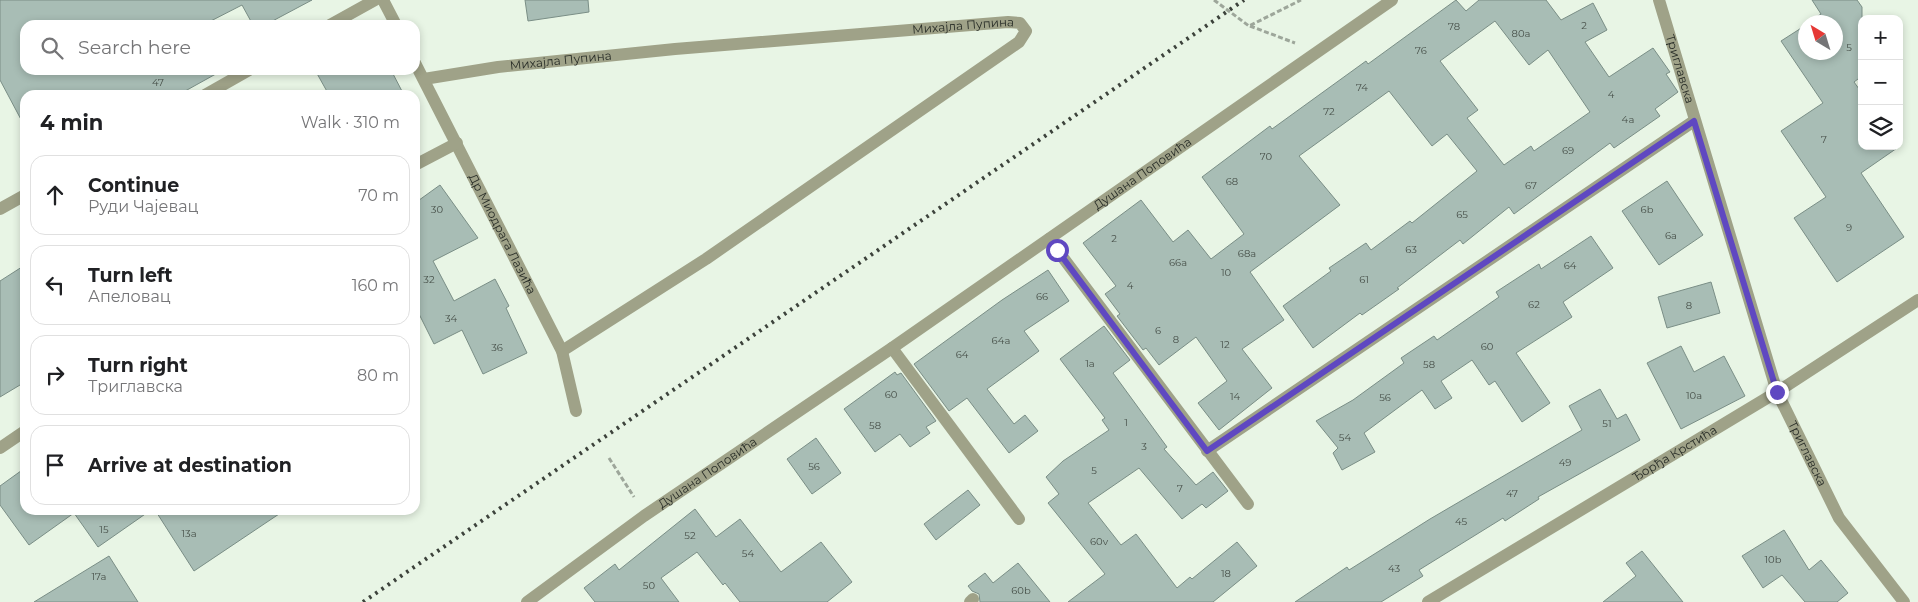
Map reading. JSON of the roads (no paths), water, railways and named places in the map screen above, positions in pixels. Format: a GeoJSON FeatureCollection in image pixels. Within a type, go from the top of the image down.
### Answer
{"type":"FeatureCollection","features":[{"type":"Feature","properties":{"kind":"street"},"geometry":{"type":"LineString","coordinates":[[339,20],[375,0]]}},
{"type":"Feature","properties":{"kind":"street"},"geometry":{"type":"LineString","coordinates":[[382,0],[393,20]]}},
{"type":"Feature","properties":{"kind":"street","name":"Душана Поповића"},"geometry":{"type":"LineString","coordinates":[[527,602],[644,516],[892,348],[1392,0]]}},
{"type":"Feature","properties":{"kind":"street","name":"Триглавска"},"geometry":{"type":"LineString","coordinates":[[1659,0],[1777,392],[1840,518],[1904,602]]}},
{"type":"Feature","properties":{"kind":"street","name":"Михајла Пупина"},"geometry":{"type":"LineString","coordinates":[[424,79],[498,67],[675,49],[1008,22],[1020,23],[1024,27],[1026,32],[1019,42],[706,259],[562,351]]}},
{"type":"Feature","properties":{"kind":"street","name":"Др Миодрага Лазића"},"geometry":{"type":"LineString","coordinates":[[420,72],[562,351],[576,410]]}},
{"type":"Feature","properties":{"kind":"street"},"geometry":{"type":"LineString","coordinates":[[214,90],[240,75]]}},
{"type":"Feature","properties":{"kind":"street"},"geometry":{"type":"LineString","coordinates":[[1207,451],[1694,121]]}},
{"type":"Feature","properties":{"kind":"street"},"geometry":{"type":"LineString","coordinates":[[420,162],[457,143]]}},
{"type":"Feature","properties":{"kind":"street"},"geometry":{"type":"LineString","coordinates":[[0,209],[20,198]]}},
{"type":"Feature","properties":{"kind":"street"},"geometry":{"type":"LineString","coordinates":[[1049,239],[1248,504]]}},
{"type":"Feature","properties":{"kind":"street","name":"Ђорђа Крстића"},"geometry":{"type":"LineString","coordinates":[[1428,602],[1777,392],[1918,300]]}},
{"type":"Feature","properties":{"kind":"street"},"geometry":{"type":"LineString","coordinates":[[892,348],[1019,519]]}},
{"type":"Feature","properties":{"kind":"street"},"geometry":{"type":"LineString","coordinates":[[0,448],[20,434]]}},
{"type":"Feature","properties":{"kind":"railway"},"geometry":{"type":"LineString","coordinates":[[363,602],[1244,0]]}}]}
